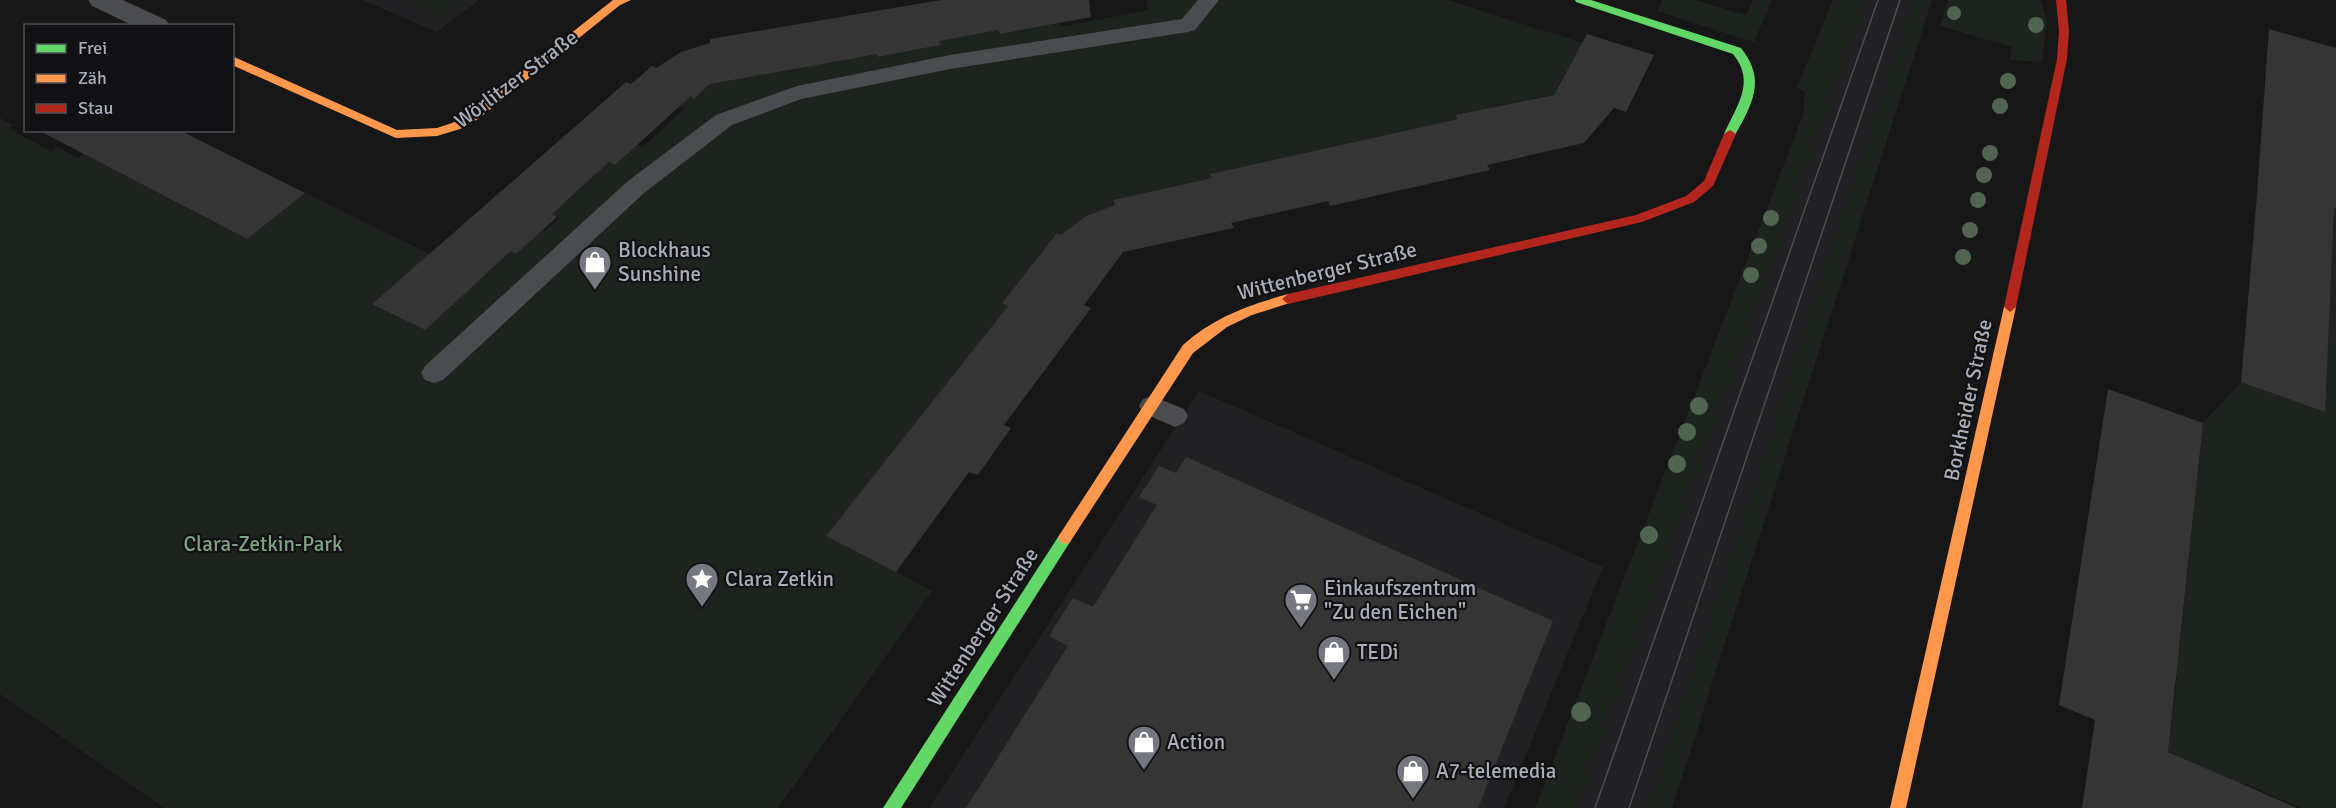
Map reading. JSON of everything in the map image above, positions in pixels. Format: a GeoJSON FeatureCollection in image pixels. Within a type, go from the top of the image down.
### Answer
{"type":"FeatureCollection","features":[{"type":"Feature","properties":{"kind":"street"},"geometry":{"type":"LineString","coordinates":[[101,0],[153,24]]}},
{"type":"Feature","properties":{"kind":"street","name":"Wörlitzer Straße"},"geometry":{"type":"LineString","coordinates":[[234,61],[396,134],[436,133],[459,127],[617,2],[626,0]]}},
{"type":"Feature","properties":{"kind":"street","name":"Wittenberger Straße"},"geometry":{"type":"LineString","coordinates":[[891,808],[1164,411],[1188,349],[1199,336],[1214,326],[1251,309],[1638,219],[1690,198],[1709,183],[1751,84],[1748,62],[1737,51],[1717,43],[1580,0]]}},
{"type":"Feature","properties":{"kind":"street","name":"Borkheider Straße"},"geometry":{"type":"LineString","coordinates":[[1898,808],[2004,336],[2058,80],[2066,23],[2061,0]]}},
{"type":"Feature","properties":{"kind":"lane"},"geometry":{"type":"LineString","coordinates":[[434,374],[636,187],[724,120],[797,93],[950,62],[1188,25],[1209,0]]}},
{"type":"Feature","properties":{"kind":"shaded area"},"geometry":{"type":"Polygon","coordinates":[[[362,0],[479,0],[437,32],[362,0]]]}},
{"type":"Feature","properties":{"kind":"shaded area"},"geometry":{"type":"Polygon","coordinates":[[[1867,0],[1911,0],[1646,808],[1577,808],[1867,0]]]}},
{"type":"Feature","properties":{"kind":"shaded area","name":"Einkaufszentrum \"Zu den Eichen\""},"geometry":{"type":"Polygon","coordinates":[[[1199,391],[1603,567],[1504,808],[929,808],[1199,391]]]}},
{"type":"Feature","properties":{"kind":"green space"},"geometry":{"type":"Polygon","coordinates":[[[399,0],[465,0],[443,17],[399,0]]]}},
{"type":"Feature","properties":{"kind":"green space","name":"Clara-Zetkin-Park"},"geometry":{"type":"Polygon","coordinates":[[[1448,0],[1583,43],[1557,88],[1563,91],[1549,100],[1546,96],[1456,115],[1458,119],[1274,160],[1246,170],[1244,166],[1211,174],[1212,178],[1114,200],[1115,205],[1086,216],[1061,235],[1057,233],[1002,303],[1008,306],[947,385],[896,572],[932,591],[778,808],[164,808],[0,694],[0,118],[13,125],[9,129],[51,151],[57,147],[78,158],[84,154],[246,239],[305,193],[430,254],[373,304],[424,330],[511,251],[542,230],[545,231],[559,218],[552,214],[609,162],[615,165],[637,145],[643,147],[684,109],[680,106],[702,85],[877,53],[878,57],[940,45],[938,38],[998,30],[1000,34],[1060,23],[1061,27],[1149,10],[1146,1],[1448,0]]]}},
{"type":"Feature","properties":{"kind":"green space"},"geometry":{"type":"Polygon","coordinates":[[[1663,0],[1695,0],[1746,15],[1753,0],[1772,0],[1754,42],[1657,11],[1663,0]]]}},
{"type":"Feature","properties":{"kind":"green space"},"geometry":{"type":"Polygon","coordinates":[[[1833,0],[1867,0],[1577,808],[1535,808],[1803,115],[1805,92],[1797,87],[1833,0]]]}},
{"type":"Feature","properties":{"kind":"green space"},"geometry":{"type":"Polygon","coordinates":[[[1911,0],[1932,0],[1672,808],[1646,808],[1911,0]]]}},
{"type":"Feature","properties":{"kind":"green space"},"geometry":{"type":"Polygon","coordinates":[[[1948,0],[2041,0],[2047,21],[2042,62],[2010,60],[2012,47],[1940,26],[1948,0]]]}},
{"type":"Feature","properties":{"kind":"green space"},"geometry":{"type":"Polygon","coordinates":[[[2334,208],[2336,209],[2336,808],[2301,808],[2244,783],[2242,801],[2194,781],[2196,764],[2168,752],[2177,677],[2167,673],[2180,641],[2194,511],[2184,507],[2197,481],[2203,423],[2241,382],[2324,411],[2334,208]]]}},
{"type":"Feature","properties":{"kind":"building"},"geometry":{"type":"Polygon","coordinates":[[[941,0],[1089,0],[1091,17],[1000,34],[998,30],[939,41],[940,45],[878,57],[877,54],[710,84],[694,99],[691,96],[615,165],[609,162],[552,214],[557,217],[516,254],[511,251],[425,330],[372,304],[626,82],[631,84],[652,66],[656,68],[681,52],[710,43],[710,39],[941,0]]]}},
{"type":"Feature","properties":{"kind":"building"},"geometry":{"type":"Polygon","coordinates":[[[2269,29],[2336,48],[2336,209],[2334,208],[2325,412],[2241,382],[2269,29]]]}},
{"type":"Feature","properties":{"kind":"building"},"geometry":{"type":"Polygon","coordinates":[[[1587,34],[1654,55],[1626,112],[1614,108],[1584,143],[1487,165],[1490,170],[1330,206],[1328,201],[1231,223],[1234,228],[1123,252],[1084,305],[1091,308],[1004,425],[1011,428],[978,475],[969,472],[896,572],[826,536],[1008,306],[1002,303],[1057,233],[1061,235],[1086,216],[1115,205],[1113,200],[1212,178],[1210,174],[1458,119],[1455,115],[1554,95],[1587,34]]]}},
{"type":"Feature","properties":{"kind":"building"},"geometry":{"type":"Polygon","coordinates":[[[42,132],[183,132],[305,193],[247,239],[42,132]]]}},
{"type":"Feature","properties":{"kind":"building"},"geometry":{"type":"Polygon","coordinates":[[[2108,389],[2203,423],[2168,752],[2297,808],[2082,808],[2095,720],[2059,705],[2108,389]]]}},
{"type":"Feature","properties":{"kind":"building","name":"Einkaufszentrum \"Zu den Eichen\""},"geometry":{"type":"Polygon","coordinates":[[[1186,457],[1553,621],[1478,808],[966,808],[1068,646],[1049,636],[1073,598],[1093,607],[1157,505],[1139,497],[1159,466],[1176,473],[1186,457]]]}},
{"type":"Feature","properties":{"kind":"tram line"},"geometry":{"type":"LineString","coordinates":[[1595,808],[1878,0]]}},
{"type":"Feature","properties":{"kind":"tram line"},"geometry":{"type":"LineString","coordinates":[[1629,808],[1900,0]]}},
{"type":"Feature","properties":{"kind":"traffic: fast"},"geometry":{"type":"LineString","coordinates":[[1580,0],[1737,51],[1750,71],[1751,81],[1749,91],[1730,134]]}},
{"type":"Feature","properties":{"kind":"traffic: fast"},"geometry":{"type":"LineString","coordinates":[[891,808],[1065,538]]}},
{"type":"Feature","properties":{"kind":"traffic: slow"},"geometry":{"type":"LineString","coordinates":[[234,61],[396,134],[437,132],[456,126],[474,116],[617,2],[626,0]]}},
{"type":"Feature","properties":{"kind":"traffic: slow"},"geometry":{"type":"LineString","coordinates":[[1065,538],[1188,349],[1222,323],[1288,299]]}},
{"type":"Feature","properties":{"kind":"traffic: slow"},"geometry":{"type":"LineString","coordinates":[[1898,808],[2010,307]]}},
{"type":"Feature","properties":{"kind":"traffic: jam"},"geometry":{"type":"LineString","coordinates":[[2010,307],[2062,59],[2064,31],[2061,0]]}},
{"type":"Feature","properties":{"kind":"traffic: jam"},"geometry":{"type":"LineString","coordinates":[[1288,299],[1638,219],[1690,199],[1709,183],[1730,134]]}},
{"type":"Feature","properties":{"kind":"place","name":"Blockhaus Sunshine"},"geometry":{"type":"Point","coordinates":[595,291]}},
{"type":"Feature","properties":{"kind":"place","name":"Clara Zetkin"},"geometry":{"type":"Point","coordinates":[702,608]}},
{"type":"Feature","properties":{"kind":"place","name":"Einkaufszentrum \"Zu den Eichen\""},"geometry":{"type":"Point","coordinates":[1301,629]}},
{"type":"Feature","properties":{"kind":"place","name":"TEDi"},"geometry":{"type":"Point","coordinates":[1334,681]}},
{"type":"Feature","properties":{"kind":"place","name":"Action"},"geometry":{"type":"Point","coordinates":[1144,771]}},
{"type":"Feature","properties":{"kind":"place","name":"A7-telemedia"},"geometry":{"type":"Point","coordinates":[1413,800]}}]}
